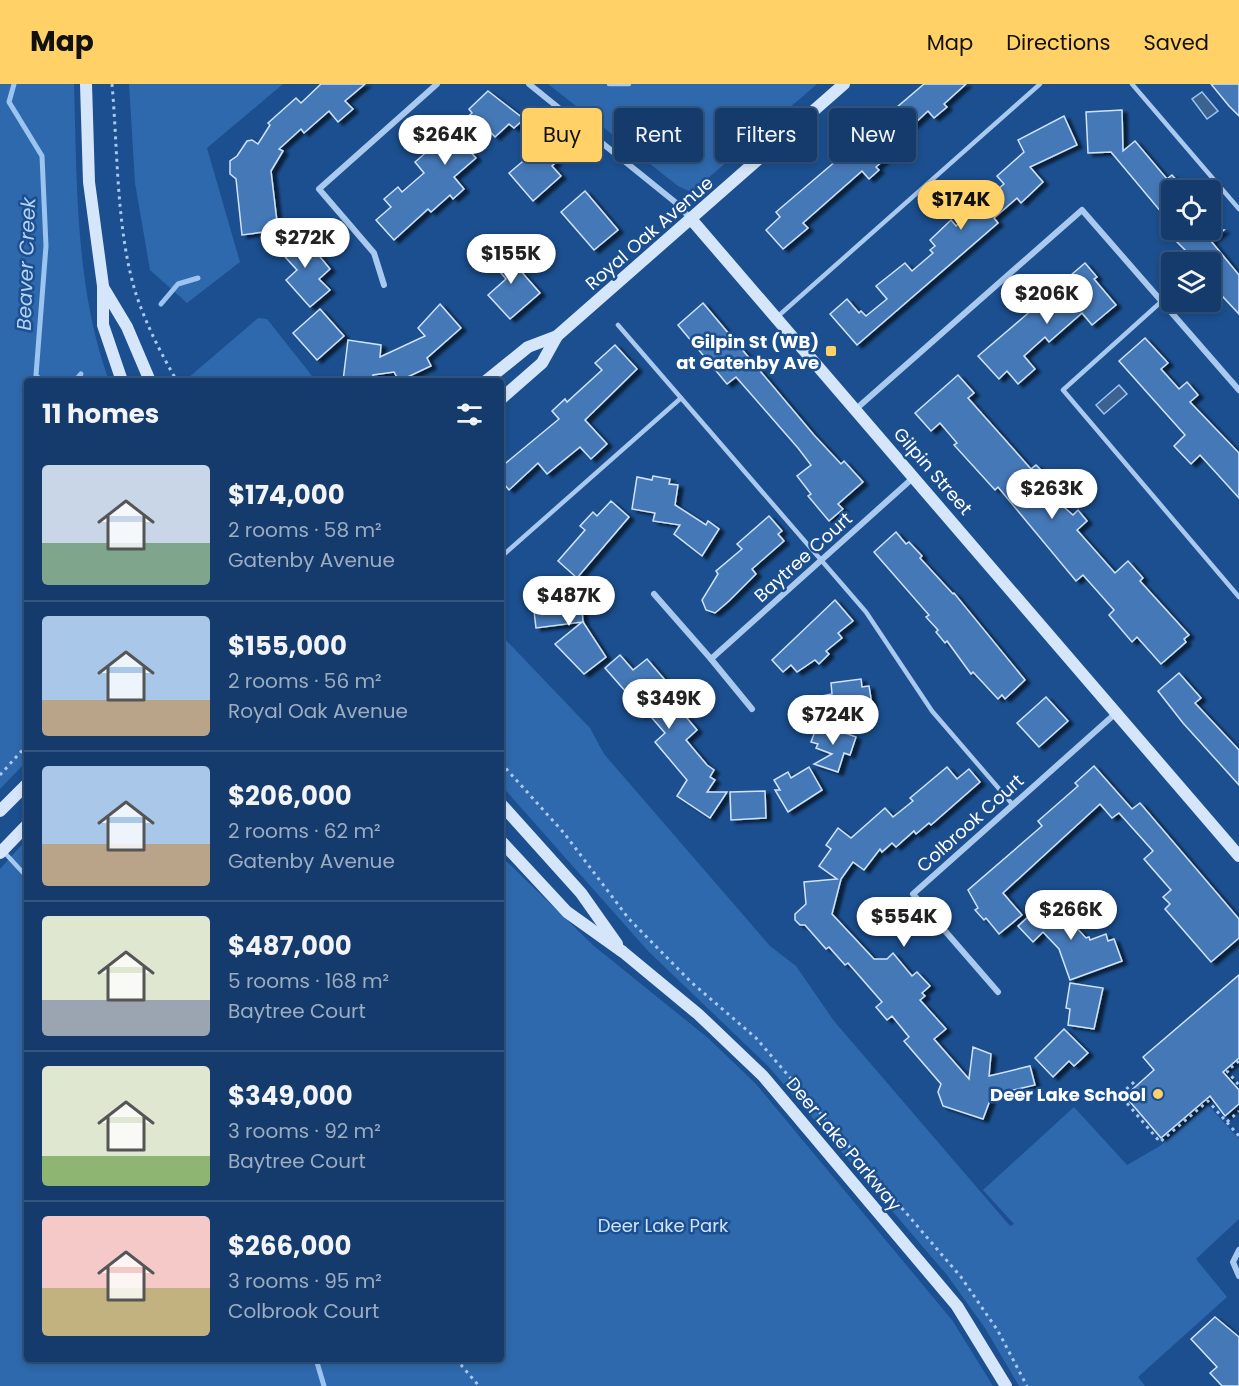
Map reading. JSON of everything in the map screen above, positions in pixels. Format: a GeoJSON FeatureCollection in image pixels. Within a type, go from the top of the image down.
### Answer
{"type":"FeatureCollection","features":[{"type":"Feature","properties":{"kind":"main road"},"geometry":{"type":"LineString","coordinates":[[86,84],[89,182],[103,286],[103,325],[121,378]]}},
{"type":"Feature","properties":{"kind":"main road","name":"Royal Oak Avenue"},"geometry":{"type":"LineString","coordinates":[[504,396],[542,363],[557,336],[844,84]]}},
{"type":"Feature","properties":{"kind":"main road","name":"Gilpin Street"},"geometry":{"type":"LineString","coordinates":[[691,219],[1239,856]]}},
{"type":"Feature","properties":{"kind":"main road"},"geometry":{"type":"LineString","coordinates":[[103,286],[127,327],[149,378]]}},
{"type":"Feature","properties":{"kind":"main road","name":"Royal Oak Avenue"},"geometry":{"type":"LineString","coordinates":[[490,378],[528,347],[557,336]]}},
{"type":"Feature","properties":{"kind":"main road"},"geometry":{"type":"LineString","coordinates":[[0,811],[24,787]]}},
{"type":"Feature","properties":{"kind":"main road","name":"Deer Lake Parkway"},"geometry":{"type":"LineString","coordinates":[[504,807],[581,893],[623,952]]}},
{"type":"Feature","properties":{"kind":"main road"},"geometry":{"type":"LineString","coordinates":[[1,852],[24,828]]}},
{"type":"Feature","properties":{"kind":"main road","name":"Deer Lake Parkway"},"geometry":{"type":"LineString","coordinates":[[504,844],[567,912],[623,952],[698,1014],[763,1076],[957,1306],[1006,1386]]}},
{"type":"Feature","properties":{"kind":"street"},"geometry":{"type":"LineString","coordinates":[[384,285],[374,253],[319,189],[437,84]]}},
{"type":"Feature","properties":{"kind":"street"},"geometry":{"type":"LineString","coordinates":[[530,84],[675,202],[691,219]]}},
{"type":"Feature","properties":{"kind":"street"},"geometry":{"type":"LineString","coordinates":[[856,409],[1082,210],[1161,300]]}},
{"type":"Feature","properties":{"kind":"street"},"geometry":{"type":"LineString","coordinates":[[1172,312],[1239,390]]}},
{"type":"Feature","properties":{"kind":"street","name":"Baytree Court"},"geometry":{"type":"LineString","coordinates":[[711,659],[914,477]]}},
{"type":"Feature","properties":{"kind":"street"},"geometry":{"type":"LineString","coordinates":[[654,594],[752,709]]}},
{"type":"Feature","properties":{"kind":"street","name":"Colbrook Court"},"geometry":{"type":"LineString","coordinates":[[998,992],[914,894],[1116,713]]}},
{"type":"Feature","properties":{"kind":"street"},"geometry":{"type":"LineString","coordinates":[[1238,1274],[1233,1262],[1239,1250]]}},
{"type":"Feature","properties":{"kind":"lane"},"geometry":{"type":"LineString","coordinates":[[609,84],[629,84]]}},
{"type":"Feature","properties":{"kind":"lane"},"geometry":{"type":"LineString","coordinates":[[776,318],[1040,84]]}},
{"type":"Feature","properties":{"kind":"lane"},"geometry":{"type":"LineString","coordinates":[[1132,84],[1239,209]]}},
{"type":"Feature","properties":{"kind":"lane"},"geometry":{"type":"LineString","coordinates":[[1161,302],[1062,390],[1239,597]]}},
{"type":"Feature","properties":{"kind":"lane"},"geometry":{"type":"LineString","coordinates":[[618,325],[866,612],[932,711],[1013,805]]}},
{"type":"Feature","properties":{"kind":"lane"},"geometry":{"type":"LineString","coordinates":[[504,554],[681,398]]}},
{"type":"Feature","properties":{"kind":"lane"},"geometry":{"type":"LineString","coordinates":[[1,852],[24,873]]}},
{"type":"Feature","properties":{"kind":"path"},"geometry":{"type":"LineString","coordinates":[[112,84],[124,236],[136,293],[151,330],[175,378]]}},
{"type":"Feature","properties":{"kind":"path"},"geometry":{"type":"LineString","coordinates":[[0,775],[24,748]]}},
{"type":"Feature","properties":{"kind":"path"},"geometry":{"type":"LineString","coordinates":[[1239,1061],[1227,1071],[1239,1085]]}},
{"type":"Feature","properties":{"kind":"path"},"geometry":{"type":"LineString","coordinates":[[1134,1082],[1120,1095],[1160,1142],[1208,1101],[1239,1136]]}},
{"type":"Feature","properties":{"kind":"path"},"geometry":{"type":"LineString","coordinates":[[1226,1122],[1239,1111]]}},
{"type":"Feature","properties":{"kind":"path"},"geometry":{"type":"LineString","coordinates":[[459,1362],[479,1386]]}},
{"type":"Feature","properties":{"kind":"green space"},"geometry":{"type":"Polygon","coordinates":[[[0,84],[74,84],[77,197],[84,272],[98,345],[108,378],[24,378],[24,764],[0,789],[0,84]]]}},
{"type":"Feature","properties":{"kind":"green space"},"geometry":{"type":"Polygon","coordinates":[[[129,84],[283,84],[207,148],[240,262],[187,303],[150,270],[135,183],[129,84]]]}},
{"type":"Feature","properties":{"kind":"green space"},"geometry":{"type":"Polygon","coordinates":[[[548,84],[817,84],[789,108],[715,108],[715,162],[727,162],[699,186],[689,191],[678,186],[647,162],[703,162],[703,108],[614,108],[614,136],[602,126],[602,108],[579,108],[548,84]]]}},
{"type":"Feature","properties":{"kind":"green space"},"geometry":{"type":"Polygon","coordinates":[[[258,318],[267,319],[314,378],[188,378],[258,318]]]}},
{"type":"Feature","properties":{"kind":"green space"},"geometry":{"type":"Polygon","coordinates":[[[504,638],[590,728],[604,754],[770,946],[796,966],[834,1021],[1010,1226],[1014,1224],[983,1190],[1074,1107],[1127,1165],[1160,1146],[1208,1105],[1239,1139],[1239,1219],[1196,1259],[1227,1297],[1138,1377],[1145,1386],[1019,1386],[985,1328],[947,1275],[768,1066],[648,951],[504,788],[504,638]]]}},
{"type":"Feature","properties":{"kind":"green space","name":"Deer Lake Park"},"geometry":{"type":"Polygon","coordinates":[[[24,842],[24,1362],[504,1362],[504,859],[594,946],[708,1038],[756,1084],[952,1320],[993,1386],[0,1386],[0,869],[24,842]]]}},
{"type":"Feature","properties":{"kind":"shaded area"},"geometry":{"type":"Polygon","coordinates":[[[1202,92],[1218,111],[1207,119],[1192,99],[1202,92]]]}},
{"type":"Feature","properties":{"kind":"shaded area"},"geometry":{"type":"Polygon","coordinates":[[[1119,385],[1127,394],[1104,414],[1096,405],[1119,385]]]}},
{"type":"Feature","properties":{"kind":"shaded area"},"geometry":{"type":"Polygon","coordinates":[[[1076,897],[1095,917],[1086,926],[1066,906],[1076,897]]]}},
{"type":"Feature","properties":{"kind":"building"},"geometry":{"type":"Polygon","coordinates":[[[321,84],[365,84],[345,101],[353,109],[338,122],[329,111],[304,133],[301,129],[279,149],[283,151],[271,171],[278,230],[242,235],[236,179],[230,174],[230,161],[237,156],[247,141],[252,140],[258,144],[270,125],[268,123],[296,98],[301,103],[321,84]]]}},
{"type":"Feature","properties":{"kind":"building"},"geometry":{"type":"Polygon","coordinates":[[[924,84],[966,84],[944,104],[947,107],[934,118],[928,111],[916,122],[916,108],[896,108],[924,84]]]}},
{"type":"Feature","properties":{"kind":"building"},"geometry":{"type":"Polygon","coordinates":[[[1211,84],[1239,84],[1239,116],[1229,106],[1211,84]]]}},
{"type":"Feature","properties":{"kind":"building"},"geometry":{"type":"Polygon","coordinates":[[[488,91],[522,117],[522,121],[514,128],[509,124],[495,137],[484,125],[463,144],[476,158],[454,177],[464,189],[453,199],[450,195],[431,212],[428,209],[394,240],[376,220],[391,207],[384,199],[398,187],[402,192],[424,173],[415,162],[472,113],[469,109],[488,91]]]}},
{"type":"Feature","properties":{"kind":"building"},"geometry":{"type":"Polygon","coordinates":[[[1122,110],[1123,151],[1135,141],[1167,179],[1172,175],[1176,180],[1161,180],[1161,212],[1111,152],[1088,153],[1086,112],[1122,110]]]}},
{"type":"Feature","properties":{"kind":"building"},"geometry":{"type":"Polygon","coordinates":[[[1064,116],[1077,145],[1030,167],[1043,182],[1021,203],[1017,198],[994,218],[998,223],[857,345],[830,314],[847,299],[859,313],[861,311],[866,316],[887,299],[876,286],[905,263],[912,271],[933,253],[930,250],[935,246],[930,240],[951,220],[956,226],[1004,184],[997,176],[1024,152],[1018,140],[1064,116]]]}},
{"type":"Feature","properties":{"kind":"building"},"geometry":{"type":"Polygon","coordinates":[[[522,162],[556,162],[552,166],[561,176],[533,201],[509,173],[522,162]]]}},
{"type":"Feature","properties":{"kind":"building"},"geometry":{"type":"Polygon","coordinates":[[[835,162],[882,162],[876,167],[879,170],[869,179],[862,171],[803,223],[808,228],[783,249],[766,230],[780,217],[776,212],[835,162]]]}},
{"type":"Feature","properties":{"kind":"building"},"geometry":{"type":"Polygon","coordinates":[[[585,191],[618,230],[594,250],[561,212],[585,191]]]}},
{"type":"Feature","properties":{"kind":"building"},"geometry":{"type":"Polygon","coordinates":[[[298,230],[330,269],[319,279],[330,290],[310,307],[286,280],[297,270],[277,248],[298,230]]]}},
{"type":"Feature","properties":{"kind":"building"},"geometry":{"type":"Polygon","coordinates":[[[1175,240],[1212,240],[1220,252],[1187,252],[1175,240]]]}},
{"type":"Feature","properties":{"kind":"building"},"geometry":{"type":"Polygon","coordinates":[[[498,245],[540,293],[510,319],[488,295],[506,279],[486,255],[498,245]]]}},
{"type":"Feature","properties":{"kind":"building"},"geometry":{"type":"Polygon","coordinates":[[[1221,253],[1239,275],[1239,314],[1221,295],[1221,253]]]}},
{"type":"Feature","properties":{"kind":"building"},"geometry":{"type":"Polygon","coordinates":[[[1085,263],[1097,277],[1094,279],[1116,305],[1092,325],[1082,313],[1049,342],[1045,337],[1024,356],[1035,369],[1018,384],[1007,371],[999,379],[978,356],[1033,309],[1036,312],[1075,279],[1071,275],[1085,263]]]}},
{"type":"Feature","properties":{"kind":"building"},"geometry":{"type":"Polygon","coordinates":[[[703,303],[814,435],[841,464],[844,461],[863,482],[838,504],[843,509],[829,521],[808,496],[811,494],[797,476],[811,465],[798,448],[736,377],[727,384],[678,325],[703,303]]]}},
{"type":"Feature","properties":{"kind":"building"},"geometry":{"type":"Polygon","coordinates":[[[440,304],[461,328],[427,358],[431,366],[405,378],[397,378],[394,372],[373,375],[373,378],[343,378],[348,340],[381,345],[380,357],[425,336],[418,328],[440,304]]]}},
{"type":"Feature","properties":{"kind":"building"},"geometry":{"type":"Polygon","coordinates":[[[320,309],[344,336],[317,360],[293,333],[320,309]]]}},
{"type":"Feature","properties":{"kind":"building"},"geometry":{"type":"Polygon","coordinates":[[[1145,338],[1168,363],[1161,369],[1179,389],[1187,382],[1198,395],[1190,402],[1239,453],[1239,498],[1200,455],[1191,464],[1174,446],[1185,435],[1119,361],[1145,338]]]}},
{"type":"Feature","properties":{"kind":"building"},"geometry":{"type":"Polygon","coordinates":[[[615,345],[637,369],[585,420],[607,444],[591,459],[580,447],[547,474],[538,463],[509,490],[504,484],[504,465],[559,419],[552,411],[565,399],[567,402],[602,370],[595,363],[615,345]]]}},
{"type":"Feature","properties":{"kind":"building"},"geometry":{"type":"Polygon","coordinates":[[[958,375],[974,393],[968,398],[1031,469],[1036,465],[1048,477],[1042,482],[1073,515],[1078,510],[1087,521],[1077,530],[1115,573],[1128,561],[1143,578],[1140,581],[1189,635],[1184,639],[1186,642],[1161,664],[1137,637],[1132,642],[1109,615],[1114,610],[1083,575],[1076,581],[998,487],[995,490],[954,445],[957,443],[940,423],[931,431],[915,413],[958,375]]]}},
{"type":"Feature","properties":{"kind":"building"},"geometry":{"type":"Polygon","coordinates":[[[653,476],[670,479],[669,484],[678,485],[675,505],[706,525],[708,521],[719,529],[702,556],[674,534],[680,525],[653,521],[655,513],[632,509],[637,477],[652,480],[653,476]]]}},
{"type":"Feature","properties":{"kind":"building"},"geometry":{"type":"Polygon","coordinates":[[[611,501],[629,517],[577,578],[558,561],[585,530],[580,526],[593,512],[597,516],[611,501]]]}},
{"type":"Feature","properties":{"kind":"building"},"geometry":{"type":"Polygon","coordinates":[[[769,516],[782,531],[778,534],[784,541],[752,569],[756,574],[729,601],[715,613],[706,610],[702,600],[718,574],[716,571],[742,549],[737,544],[769,516]]]}},
{"type":"Feature","properties":{"kind":"building"},"geometry":{"type":"Polygon","coordinates":[[[896,532],[906,544],[909,542],[922,556],[920,558],[954,593],[1025,680],[1005,699],[1002,695],[998,699],[973,672],[971,674],[947,641],[945,643],[936,632],[938,630],[926,617],[929,615],[874,552],[896,532]]]}},
{"type":"Feature","properties":{"kind":"building"},"geometry":{"type":"Polygon","coordinates":[[[573,583],[558,600],[581,597],[583,622],[606,657],[584,674],[555,644],[582,622],[536,628],[534,611],[544,610],[541,587],[573,583]]]}},
{"type":"Feature","properties":{"kind":"building"},"geometry":{"type":"Polygon","coordinates":[[[835,600],[853,621],[838,633],[842,638],[826,651],[829,654],[819,664],[815,660],[797,672],[791,665],[783,672],[772,660],[835,600]]]}},
{"type":"Feature","properties":{"kind":"building"},"geometry":{"type":"Polygon","coordinates":[[[620,655],[633,670],[647,659],[677,694],[671,699],[697,730],[686,740],[714,770],[710,777],[715,780],[707,792],[727,792],[710,818],[677,796],[687,780],[655,742],[665,733],[646,711],[641,715],[630,703],[633,700],[605,668],[620,655]]]}},
{"type":"Feature","properties":{"kind":"building"},"geometry":{"type":"Polygon","coordinates":[[[1179,673],[1201,698],[1195,703],[1239,750],[1239,785],[1183,723],[1158,691],[1179,673]]]}},
{"type":"Feature","properties":{"kind":"building"},"geometry":{"type":"Polygon","coordinates":[[[861,679],[862,687],[869,686],[872,705],[865,706],[866,716],[818,723],[823,709],[821,696],[832,694],[831,683],[861,679]]]}},
{"type":"Feature","properties":{"kind":"building"},"geometry":{"type":"Polygon","coordinates":[[[1046,697],[1068,721],[1039,747],[1017,723],[1046,697]]]}},
{"type":"Feature","properties":{"kind":"building"},"geometry":{"type":"Polygon","coordinates":[[[818,723],[856,737],[850,755],[844,753],[838,772],[814,764],[832,754],[816,748],[818,744],[811,742],[818,723]]]}},
{"type":"Feature","properties":{"kind":"building"},"geometry":{"type":"Polygon","coordinates":[[[1094,766],[1132,809],[1140,803],[1239,919],[1239,938],[1211,962],[1165,909],[1170,904],[1163,897],[1171,890],[1144,859],[1153,851],[1119,813],[1112,818],[1100,804],[1003,893],[1022,915],[999,934],[986,918],[984,920],[975,910],[978,908],[968,890],[1042,826],[1038,821],[1078,786],[1075,783],[1094,766]]]}},
{"type":"Feature","properties":{"kind":"building"},"geometry":{"type":"Polygon","coordinates":[[[809,767],[822,790],[788,812],[775,790],[780,790],[774,780],[788,772],[791,778],[809,767]]]}},
{"type":"Feature","properties":{"kind":"building"},"geometry":{"type":"Polygon","coordinates":[[[947,767],[957,779],[969,769],[980,782],[931,825],[929,823],[916,834],[914,831],[896,847],[892,843],[882,852],[880,849],[864,870],[853,862],[841,879],[832,914],[874,959],[887,959],[893,953],[912,976],[917,972],[930,986],[922,993],[925,996],[920,1000],[946,1029],[934,1039],[969,1079],[973,1047],[991,1054],[989,1076],[1030,1066],[1035,1085],[992,1095],[983,1119],[943,1106],[938,1092],[941,1084],[904,1041],[909,1037],[892,1016],[887,1020],[876,1007],[882,1002],[848,963],[845,965],[829,947],[826,949],[805,925],[800,925],[795,920],[795,914],[806,904],[804,882],[837,879],[819,866],[831,849],[826,845],[838,828],[851,838],[885,808],[893,817],[913,801],[910,798],[947,767]]]}},
{"type":"Feature","properties":{"kind":"building"},"geometry":{"type":"Polygon","coordinates":[[[765,791],[766,818],[731,820],[730,792],[765,791]]]}},
{"type":"Feature","properties":{"kind":"building"},"geometry":{"type":"Polygon","coordinates":[[[1049,898],[1086,938],[1089,937],[1090,940],[1106,934],[1108,941],[1114,939],[1122,961],[1070,980],[1059,949],[1043,932],[1033,942],[1018,926],[1049,898]]]}},
{"type":"Feature","properties":{"kind":"building"},"geometry":{"type":"Polygon","coordinates":[[[1239,975],[1239,1058],[1223,1072],[1239,1090],[1239,1104],[1225,1116],[1210,1096],[1161,1138],[1125,1096],[1154,1070],[1143,1057],[1239,975]]]}},
{"type":"Feature","properties":{"kind":"building"},"geometry":{"type":"Polygon","coordinates":[[[1070,983],[1103,988],[1094,1029],[1068,1025],[1070,1009],[1066,1008],[1070,983]]]}},
{"type":"Feature","properties":{"kind":"building"},"geometry":{"type":"Polygon","coordinates":[[[1064,1029],[1088,1053],[1074,1066],[1069,1061],[1053,1077],[1035,1058],[1064,1029]]]}},
{"type":"Feature","properties":{"kind":"building"},"geometry":{"type":"Polygon","coordinates":[[[1215,1317],[1239,1337],[1239,1386],[1222,1386],[1210,1373],[1217,1367],[1191,1339],[1215,1317]]]}},
{"type":"Feature","properties":{"kind":"waterway","name":"Beaver Creek"},"geometry":{"type":"LineString","coordinates":[[14,84],[9,102],[42,156],[46,246],[36,375],[38,378]]}},
{"type":"Feature","properties":{"kind":"waterway"},"geometry":{"type":"LineString","coordinates":[[161,304],[178,284],[198,278]]}},
{"type":"Feature","properties":{"kind":"waterway"},"geometry":{"type":"LineString","coordinates":[[78,378],[81,374]]}},
{"type":"Feature","properties":{"kind":"waterway","name":"Beaver Creek"},"geometry":{"type":"LineString","coordinates":[[317,1362],[324,1386]]}},
{"type":"Feature","properties":{"kind":"place","name":"Gilpin St (WB) at Gatenby Ave"},"geometry":{"type":"Point","coordinates":[831,351]}},
{"type":"Feature","properties":{"kind":"place","name":"Deer Lake School"},"geometry":{"type":"Point","coordinates":[1158,1094]}}]}
